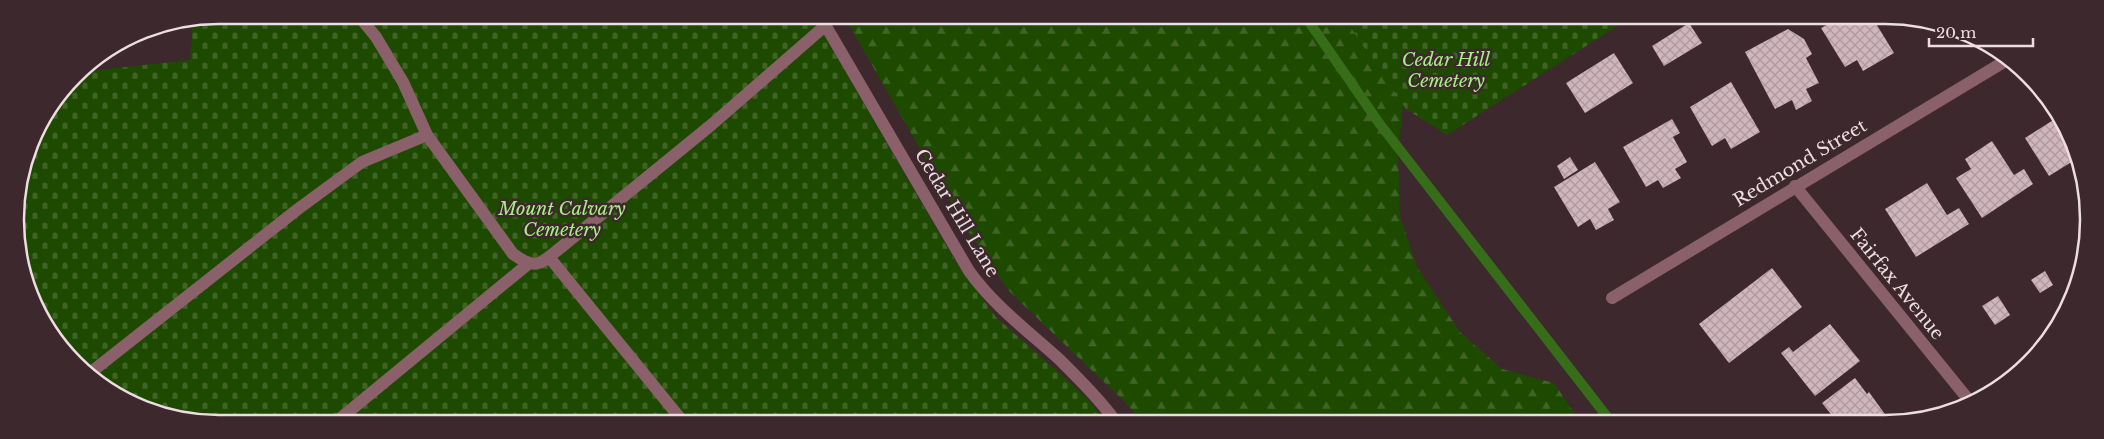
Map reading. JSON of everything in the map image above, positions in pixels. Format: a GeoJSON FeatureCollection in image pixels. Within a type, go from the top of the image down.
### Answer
{"type":"FeatureCollection","features":[{"type":"Feature","properties":{"kind":"street"},"geometry":{"type":"LineString","coordinates":[[365,24],[376,37],[404,82],[427,135],[513,254],[528,264]]}},
{"type":"Feature","properties":{"kind":"street"},"geometry":{"type":"LineString","coordinates":[[345,415],[528,264],[541,263],[549,257],[710,126],[819,24]]}},
{"type":"Feature","properties":{"kind":"street","name":"Cedar Hill Lane"},"geometry":{"type":"LineString","coordinates":[[825,24],[969,271],[981,288],[1060,361],[1100,401],[1111,415]]}},
{"type":"Feature","properties":{"kind":"street","name":"Redmond Street"},"geometry":{"type":"LineString","coordinates":[[1612,298],[2002,63]]}},
{"type":"Feature","properties":{"kind":"street"},"geometry":{"type":"LineString","coordinates":[[94,370],[298,209],[362,162],[427,135]]}},
{"type":"Feature","properties":{"kind":"street","name":"Fairfax Avenue"},"geometry":{"type":"LineString","coordinates":[[1795,186],[1966,397]]}},
{"type":"Feature","properties":{"kind":"street"},"geometry":{"type":"LineString","coordinates":[[549,257],[677,415]]}},
{"type":"Feature","properties":{"kind":"green space","name":"Mount Calvary Cemetery"},"geometry":{"type":"Polygon","coordinates":[[[207,24],[818,24],[957,264],[996,317],[1084,395],[1101,415],[207,415],[169,409],[157,405],[122,389],[90,367],[64,339],[50,317],[30,270],[24,232],[25,194],[30,169],[44,133],[64,100],[90,72],[190,60],[193,25],[207,24]]]}},
{"type":"Feature","properties":{"kind":"green space"},"geometry":{"type":"Polygon","coordinates":[[[849,24],[1418,24],[1408,54],[1398,154],[1400,216],[1417,267],[1460,332],[1502,369],[1554,383],[1576,415],[1136,415],[1127,404],[1009,291],[963,224],[849,24]]]}},
{"type":"Feature","properties":{"kind":"green space","name":"Cedar Hill Cemetery"},"geometry":{"type":"Polygon","coordinates":[[[1348,24],[1620,24],[1447,135],[1406,109],[1348,24]]]}},
{"type":"Feature","properties":{"kind":"building"},"geometry":{"type":"Polygon","coordinates":[[[1687,24],[1690,24],[1702,43],[1664,66],[1652,46],[1687,24]]]}},
{"type":"Feature","properties":{"kind":"building"},"geometry":{"type":"Polygon","coordinates":[[[1828,24],[1876,24],[1894,53],[1863,71],[1857,60],[1845,67],[1821,28],[1828,24]]]}},
{"type":"Feature","properties":{"kind":"building"},"geometry":{"type":"Polygon","coordinates":[[[1788,29],[1804,39],[1812,54],[1806,58],[1819,83],[1806,89],[1812,101],[1796,110],[1792,100],[1775,109],[1745,52],[1788,29]]]}},
{"type":"Feature","properties":{"kind":"building"},"geometry":{"type":"Polygon","coordinates":[[[1614,53],[1633,83],[1585,113],[1566,83],[1614,53]]]}},
{"type":"Feature","properties":{"kind":"building"},"geometry":{"type":"Polygon","coordinates":[[[1731,82],[1760,132],[1731,149],[1725,138],[1712,146],[1690,107],[1731,82]]]}},
{"type":"Feature","properties":{"kind":"building"},"geometry":{"type":"Polygon","coordinates":[[[1672,119],[1680,133],[1673,137],[1687,162],[1675,169],[1681,178],[1663,188],[1658,180],[1646,187],[1623,147],[1672,119]]]}},
{"type":"Feature","properties":{"kind":"building"},"geometry":{"type":"Polygon","coordinates":[[[2053,120],[2072,162],[2049,176],[2025,138],[2053,120]]]}},
{"type":"Feature","properties":{"kind":"building"},"geometry":{"type":"Polygon","coordinates":[[[1992,141],[2014,175],[2024,169],[2033,184],[1982,218],[1956,178],[1971,169],[1965,159],[1992,141]]]}},
{"type":"Feature","properties":{"kind":"building"},"geometry":{"type":"Polygon","coordinates":[[[1570,157],[1578,170],[1564,179],[1557,166],[1570,157]]]}},
{"type":"Feature","properties":{"kind":"building"},"geometry":{"type":"Polygon","coordinates":[[[1595,162],[1620,202],[1608,209],[1614,220],[1596,230],[1590,219],[1578,227],[1554,187],[1595,162]]]}},
{"type":"Feature","properties":{"kind":"building"},"geometry":{"type":"Polygon","coordinates":[[[1927,183],[1947,215],[1959,208],[1969,224],[1916,257],[1885,209],[1927,183]]]}},
{"type":"Feature","properties":{"kind":"building"},"geometry":{"type":"Polygon","coordinates":[[[1772,268],[1802,307],[1729,363],[1699,324],[1772,268]]]}},
{"type":"Feature","properties":{"kind":"building"},"geometry":{"type":"Polygon","coordinates":[[[2045,271],[2053,285],[2040,293],[2031,280],[2045,271]]]}},
{"type":"Feature","properties":{"kind":"building"},"geometry":{"type":"Polygon","coordinates":[[[1998,296],[2010,315],[1995,325],[1982,306],[1998,296]]]}},
{"type":"Feature","properties":{"kind":"building"},"geometry":{"type":"Polygon","coordinates":[[[1830,324],[1860,361],[1815,396],[1781,353],[1789,347],[1793,352],[1830,324]]]}},
{"type":"Feature","properties":{"kind":"building"},"geometry":{"type":"Polygon","coordinates":[[[1855,378],[1867,394],[1869,392],[1886,415],[1832,415],[1822,403],[1855,378]]]}},
{"type":"Feature","properties":{"kind":"waterway"},"geometry":{"type":"LineString","coordinates":[[1311,24],[1379,123],[1606,415]]}}]}
